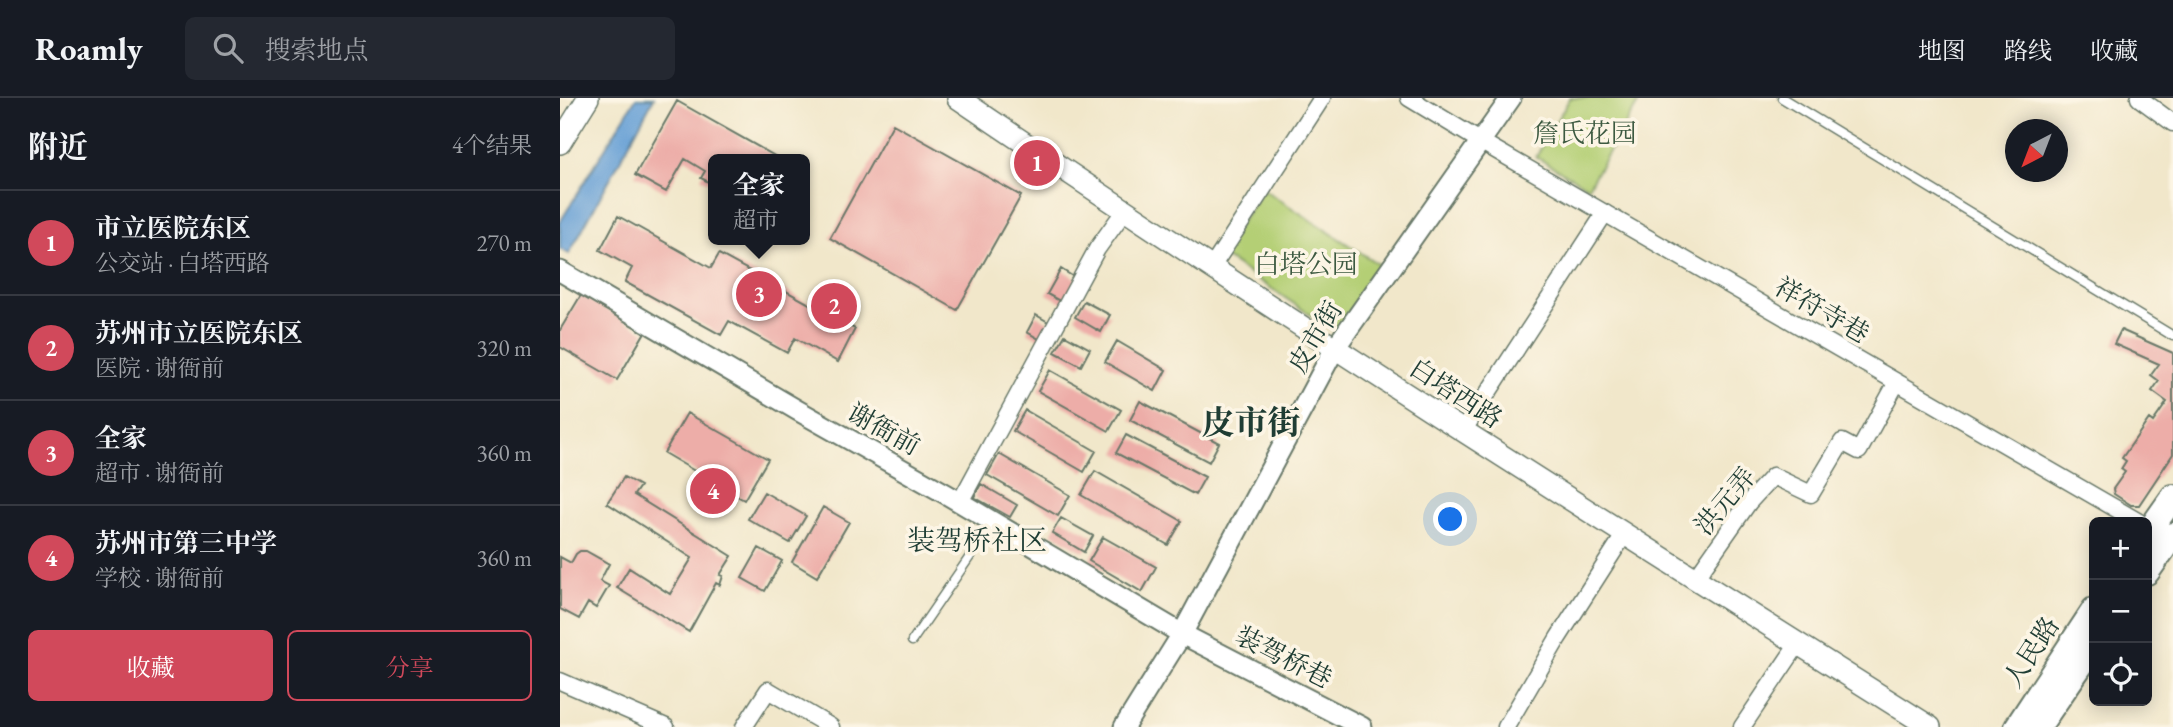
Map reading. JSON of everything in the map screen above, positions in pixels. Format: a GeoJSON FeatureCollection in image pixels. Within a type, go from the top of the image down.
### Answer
{"type":"FeatureCollection","features":[{"type":"Feature","properties":{"kind":"main road"},"geometry":{"type":"LineString","coordinates":[[560,142],[588,98]]}},
{"type":"Feature","properties":{"kind":"main road","name":"白塔西路"},"geometry":{"type":"LineString","coordinates":[[964,100],[1335,348],[1624,535],[1930,727]]}},
{"type":"Feature","properties":{"kind":"main road"},"geometry":{"type":"LineString","coordinates":[[2152,552],[2157,533],[2173,498]]}},
{"type":"Feature","properties":{"kind":"main road","name":"人民路"},"geometry":{"type":"LineString","coordinates":[[2017,727],[2089,618]]}},
{"type":"Feature","properties":{"kind":"main road","name":"人民路"},"geometry":{"type":"LineString","coordinates":[[2038,727],[2089,653]]}},
{"type":"Feature","properties":{"kind":"street"},"geometry":{"type":"LineString","coordinates":[[1212,267],[1322,98]]}},
{"type":"Feature","properties":{"kind":"street","name":"祥符寺巷"},"geometry":{"type":"LineString","coordinates":[[1409,98],[2157,533]]}},
{"type":"Feature","properties":{"kind":"street","name":"皮市街"},"geometry":{"type":"LineString","coordinates":[[1124,727],[1182,634],[1335,348],[1511,98]]}},
{"type":"Feature","properties":{"kind":"street"},"geometry":{"type":"LineString","coordinates":[[2139,98],[2173,123]]}},
{"type":"Feature","properties":{"kind":"street"},"geometry":{"type":"LineString","coordinates":[[960,502],[1097,249],[1125,210]]}},
{"type":"Feature","properties":{"kind":"street"},"geometry":{"type":"LineString","coordinates":[[1463,431],[1605,213]]}},
{"type":"Feature","properties":{"kind":"street","name":"谢衙前"},"geometry":{"type":"LineString","coordinates":[[562,272],[1182,634]]}},
{"type":"Feature","properties":{"kind":"street","name":"洪元弄"},"geometry":{"type":"LineString","coordinates":[[1695,579],[1749,502],[1773,476],[1811,494],[1842,442],[1860,451],[1897,382]]}},
{"type":"Feature","properties":{"kind":"street"},"geometry":{"type":"LineString","coordinates":[[1506,727],[1558,638],[1624,535]]}},
{"type":"Feature","properties":{"kind":"street","name":"装驾桥巷"},"geometry":{"type":"LineString","coordinates":[[1182,634],[1362,727]]}},
{"type":"Feature","properties":{"kind":"street"},"geometry":{"type":"LineString","coordinates":[[1742,727],[1798,644]]}},
{"type":"Feature","properties":{"kind":"street"},"geometry":{"type":"LineString","coordinates":[[560,681],[666,727]]}},
{"type":"Feature","properties":{"kind":"street"},"geometry":{"type":"LineString","coordinates":[[744,727],[768,690],[831,727]]}},
{"type":"Feature","properties":{"kind":"lane"},"geometry":{"type":"LineString","coordinates":[[1782,98],[2173,336]]}},
{"type":"Feature","properties":{"kind":"lane"},"geometry":{"type":"LineString","coordinates":[[912,641],[993,523]]}},
{"type":"Feature","properties":{"kind":"green space","name":"詹氏花园"},"geometry":{"type":"Polygon","coordinates":[[[1570,98],[1641,98],[1588,187],[1536,157],[1570,98]]]}},
{"type":"Feature","properties":{"kind":"green space","name":"白塔公园"},"geometry":{"type":"Polygon","coordinates":[[[1263,189],[1381,266],[1337,330],[1330,328],[1220,254],[1263,189]]]}},
{"type":"Feature","properties":{"kind":"water"},"geometry":{"type":"Polygon","coordinates":[[[636,98],[654,98],[569,254],[560,249],[560,222],[636,98]]]}},
{"type":"Feature","properties":{"kind":"building"},"geometry":{"type":"Polygon","coordinates":[[[677,101],[771,154],[708,154],[708,182],[701,178],[705,171],[685,159],[666,192],[635,175],[677,101]]]}},
{"type":"Feature","properties":{"kind":"building"},"geometry":{"type":"Polygon","coordinates":[[[893,124],[1021,196],[957,310],[830,238],[893,124]]]}},
{"type":"Feature","properties":{"kind":"building"},"geometry":{"type":"Polygon","coordinates":[[[618,216],[711,268],[719,254],[855,329],[838,362],[795,338],[787,353],[729,321],[721,335],[625,282],[632,268],[600,250],[618,216]]]}},
{"type":"Feature","properties":{"kind":"building"},"geometry":{"type":"Polygon","coordinates":[[[1061,269],[1080,281],[1067,305],[1047,294],[1061,269]]]}},
{"type":"Feature","properties":{"kind":"building"},"geometry":{"type":"Polygon","coordinates":[[[581,295],[645,332],[617,380],[560,347],[560,330],[581,295]]]}},
{"type":"Feature","properties":{"kind":"building"},"geometry":{"type":"Polygon","coordinates":[[[1084,301],[1110,315],[1101,332],[1075,317],[1084,301]]]}},
{"type":"Feature","properties":{"kind":"building"},"geometry":{"type":"Polygon","coordinates":[[[1036,315],[1057,327],[1048,344],[1027,332],[1036,315]]]}},
{"type":"Feature","properties":{"kind":"building"},"geometry":{"type":"Polygon","coordinates":[[[2121,330],[2173,353],[2173,454],[2139,505],[2131,505],[2114,494],[2113,489],[2125,472],[2121,469],[2126,461],[2122,458],[2149,419],[2153,422],[2167,402],[2152,391],[2159,381],[2151,375],[2159,364],[2114,344],[2121,330]]]}},
{"type":"Feature","properties":{"kind":"building"},"geometry":{"type":"Polygon","coordinates":[[[1065,335],[1090,349],[1081,366],[1055,352],[1065,335]]]}},
{"type":"Feature","properties":{"kind":"building"},"geometry":{"type":"Polygon","coordinates":[[[1117,341],[1166,370],[1155,391],[1105,362],[1117,341]]]}},
{"type":"Feature","properties":{"kind":"building"},"geometry":{"type":"Polygon","coordinates":[[[1050,370],[1121,410],[1109,431],[1038,391],[1050,370]]]}},
{"type":"Feature","properties":{"kind":"building"},"geometry":{"type":"Polygon","coordinates":[[[1140,401],[1219,443],[1209,462],[1130,420],[1140,401]]]}},
{"type":"Feature","properties":{"kind":"building"},"geometry":{"type":"Polygon","coordinates":[[[1025,410],[1096,451],[1084,472],[1013,431],[1025,410]]]}},
{"type":"Feature","properties":{"kind":"building"},"geometry":{"type":"Polygon","coordinates":[[[687,413],[768,459],[744,500],[664,453],[687,413]]]}},
{"type":"Feature","properties":{"kind":"building"},"geometry":{"type":"Polygon","coordinates":[[[1126,435],[1205,477],[1195,495],[1116,453],[1126,435]]]}},
{"type":"Feature","properties":{"kind":"building"},"geometry":{"type":"Polygon","coordinates":[[[999,454],[1070,495],[1058,516],[987,475],[999,454]]]}},
{"type":"Feature","properties":{"kind":"building"},"geometry":{"type":"Polygon","coordinates":[[[1095,471],[1182,521],[1168,545],[1081,495],[1095,471]]]}},
{"type":"Feature","properties":{"kind":"building"},"geometry":{"type":"Polygon","coordinates":[[[624,477],[640,486],[634,495],[732,556],[720,575],[723,576],[720,585],[716,583],[689,632],[617,588],[629,568],[670,594],[692,558],[607,503],[624,477]]]}},
{"type":"Feature","properties":{"kind":"building"},"geometry":{"type":"Polygon","coordinates":[[[981,484],[1017,505],[1010,517],[974,497],[981,484]]]}},
{"type":"Feature","properties":{"kind":"building"},"geometry":{"type":"Polygon","coordinates":[[[764,492],[806,516],[790,543],[748,519],[764,492]]]}},
{"type":"Feature","properties":{"kind":"building"},"geometry":{"type":"Polygon","coordinates":[[[823,507],[849,522],[817,577],[792,562],[823,507]]]}},
{"type":"Feature","properties":{"kind":"building"},"geometry":{"type":"Polygon","coordinates":[[[1061,518],[1093,536],[1084,552],[1052,533],[1061,518]]]}},
{"type":"Feature","properties":{"kind":"building"},"geometry":{"type":"Polygon","coordinates":[[[1103,537],[1156,567],[1142,592],[1089,561],[1103,537]]]}},
{"type":"Feature","properties":{"kind":"building"},"geometry":{"type":"Polygon","coordinates":[[[759,548],[782,561],[765,591],[742,578],[759,548]]]}},
{"type":"Feature","properties":{"kind":"building"},"geometry":{"type":"Polygon","coordinates":[[[580,551],[586,551],[609,564],[600,581],[609,586],[596,608],[588,603],[579,619],[560,609],[560,557],[571,563],[580,551]]]}},
{"type":"Feature","properties":{"kind":"place","name":"市立医院东区"},"geometry":{"type":"Point","coordinates":[1037,163]}},
{"type":"Feature","properties":{"kind":"place","name":"全家"},"geometry":{"type":"Point","coordinates":[759,294]}},
{"type":"Feature","properties":{"kind":"place","name":"苏州市立医院东区"},"geometry":{"type":"Point","coordinates":[834,306]}},
{"type":"Feature","properties":{"kind":"place","name":"苏州市第三中学"},"geometry":{"type":"Point","coordinates":[713,491]}},
{"type":"Feature","properties":{"kind":"district","name":"皮市街"},"geometry":{"type":"Point","coordinates":[1251,422]}},
{"type":"Feature","properties":{"kind":"district","name":"装驾桥社区"},"geometry":{"type":"Point","coordinates":[977,540]}}]}
